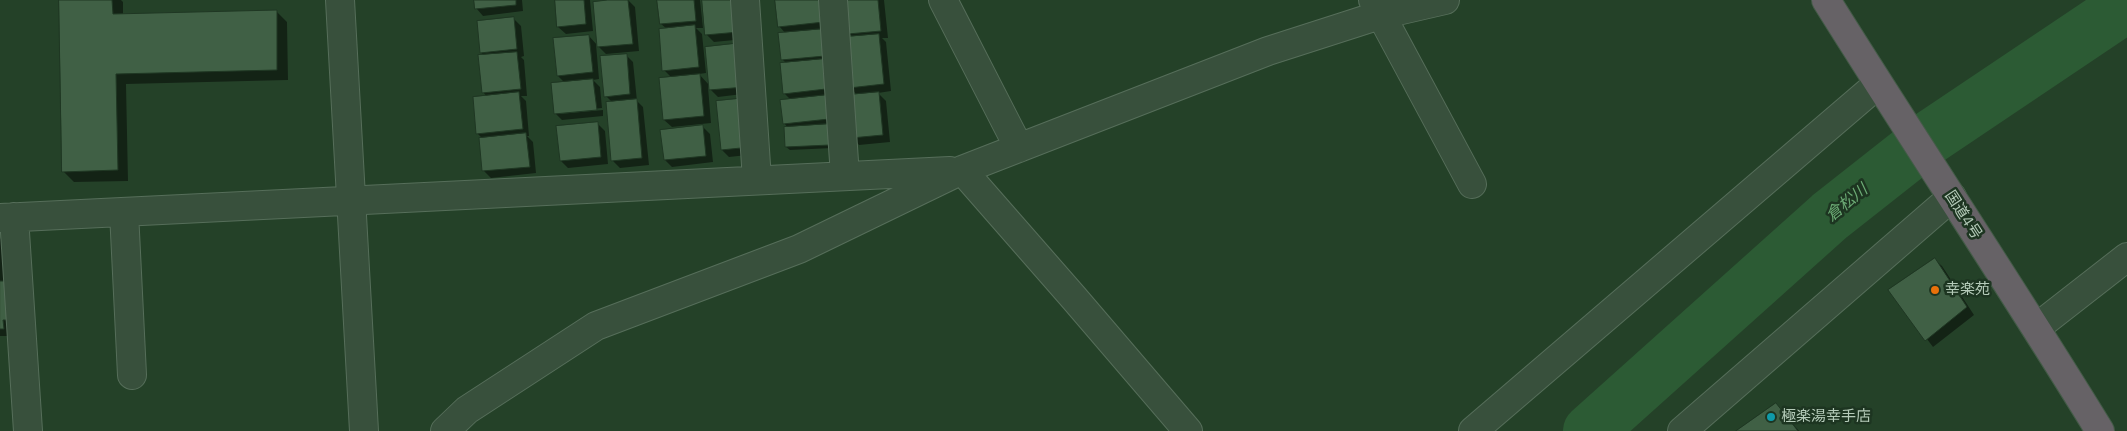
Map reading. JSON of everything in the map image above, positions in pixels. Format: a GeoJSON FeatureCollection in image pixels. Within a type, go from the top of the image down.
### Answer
{"type":"FeatureCollection","features":[{"type":"Feature","properties":{"kind":"highway","name":"国道4号"},"geometry":{"type":"LineString","coordinates":[[1826,0],[2100,431]]}},
{"type":"Feature","properties":{"kind":"street"},"geometry":{"type":"LineString","coordinates":[[340,0],[364,431]]}},
{"type":"Feature","properties":{"kind":"street"},"geometry":{"type":"LineString","coordinates":[[746,0],[756,180]]}},
{"type":"Feature","properties":{"kind":"street"},"geometry":{"type":"LineString","coordinates":[[834,0],[845,176]]}},
{"type":"Feature","properties":{"kind":"street"},"geometry":{"type":"LineString","coordinates":[[942,0],[1018,148]]}},
{"type":"Feature","properties":{"kind":"street"},"geometry":{"type":"LineString","coordinates":[[445,431],[467,410],[596,326],[799,249],[962,170],[1376,8],[1445,0]]}},
{"type":"Feature","properties":{"kind":"street"},"geometry":{"type":"LineString","coordinates":[[1376,8],[1472,184]]}},
{"type":"Feature","properties":{"kind":"street"},"geometry":{"type":"LineString","coordinates":[[1473,431],[1878,84]]}},
{"type":"Feature","properties":{"kind":"street"},"geometry":{"type":"LineString","coordinates":[[28,431],[7,218],[962,170]]}},
{"type":"Feature","properties":{"kind":"street"},"geometry":{"type":"LineString","coordinates":[[962,170],[1188,431]]}},
{"type":"Feature","properties":{"kind":"street"},"geometry":{"type":"LineString","coordinates":[[1682,431],[1944,186]]}},
{"type":"Feature","properties":{"kind":"street"},"geometry":{"type":"LineString","coordinates":[[124,212],[132,375]]}},
{"type":"Feature","properties":{"kind":"street"},"geometry":{"type":"LineString","coordinates":[[2036,328],[2127,257]]}},
{"type":"Feature","properties":{"kind":"building"},"geometry":{"type":"Polygon","coordinates":[[[59,0],[112,0],[113,14],[277,10],[277,70],[116,74],[118,170],[62,172],[59,0]]]}},
{"type":"Feature","properties":{"kind":"building"},"geometry":{"type":"Polygon","coordinates":[[[474,0],[516,0],[516,5],[475,9],[474,0]]]}},
{"type":"Feature","properties":{"kind":"building"},"geometry":{"type":"Polygon","coordinates":[[[555,0],[584,0],[586,24],[557,27],[555,0]]]}},
{"type":"Feature","properties":{"kind":"building"},"geometry":{"type":"Polygon","coordinates":[[[628,0],[633,44],[597,47],[593,2],[628,0]]]}},
{"type":"Feature","properties":{"kind":"building"},"geometry":{"type":"Polygon","coordinates":[[[657,0],[694,0],[696,21],[660,24],[657,0]]]}},
{"type":"Feature","properties":{"kind":"building"},"geometry":{"type":"Polygon","coordinates":[[[702,0],[735,0],[739,32],[705,35],[702,0]]]}},
{"type":"Feature","properties":{"kind":"building"},"geometry":{"type":"Polygon","coordinates":[[[775,0],[822,0],[824,22],[778,27],[775,0]]]}},
{"type":"Feature","properties":{"kind":"building"},"geometry":{"type":"Polygon","coordinates":[[[845,0],[878,0],[881,31],[848,34],[845,0]]]}},
{"type":"Feature","properties":{"kind":"building"},"geometry":{"type":"Polygon","coordinates":[[[514,17],[517,49],[480,53],[477,21],[514,17]]]}},
{"type":"Feature","properties":{"kind":"building"},"geometry":{"type":"Polygon","coordinates":[[[695,25],[699,67],[662,71],[659,29],[695,25]]]}},
{"type":"Feature","properties":{"kind":"building"},"geometry":{"type":"Polygon","coordinates":[[[823,29],[825,56],[781,60],[778,33],[823,29]]]}},
{"type":"Feature","properties":{"kind":"building"},"geometry":{"type":"Polygon","coordinates":[[[879,34],[884,84],[849,88],[844,37],[879,34]]]}},
{"type":"Feature","properties":{"kind":"building"},"geometry":{"type":"Polygon","coordinates":[[[589,35],[593,72],[557,76],[553,38],[589,35]]]}},
{"type":"Feature","properties":{"kind":"building"},"geometry":{"type":"Polygon","coordinates":[[[741,43],[745,87],[709,90],[705,47],[741,43]]]}},
{"type":"Feature","properties":{"kind":"building"},"geometry":{"type":"Polygon","coordinates":[[[517,52],[521,89],[482,93],[478,55],[517,52]]]}},
{"type":"Feature","properties":{"kind":"building"},"geometry":{"type":"Polygon","coordinates":[[[627,54],[630,94],[604,97],[600,56],[627,54]]]}},
{"type":"Feature","properties":{"kind":"building"},"geometry":{"type":"Polygon","coordinates":[[[823,59],[826,89],[783,94],[780,63],[823,59]]]}},
{"type":"Feature","properties":{"kind":"building"},"geometry":{"type":"Polygon","coordinates":[[[700,74],[704,116],[663,120],[659,78],[700,74]]]}},
{"type":"Feature","properties":{"kind":"building"},"geometry":{"type":"Polygon","coordinates":[[[593,79],[597,110],[554,114],[551,83],[593,79]]]}},
{"type":"Feature","properties":{"kind":"building"},"geometry":{"type":"Polygon","coordinates":[[[519,92],[523,129],[476,134],[473,97],[519,92]]]}},
{"type":"Feature","properties":{"kind":"building"},"geometry":{"type":"Polygon","coordinates":[[[879,92],[883,135],[851,138],[847,95],[879,92]]]}},
{"type":"Feature","properties":{"kind":"building"},"geometry":{"type":"Polygon","coordinates":[[[827,95],[829,119],[783,124],[780,100],[827,95]]]}},
{"type":"Feature","properties":{"kind":"building"},"geometry":{"type":"Polygon","coordinates":[[[746,98],[751,147],[721,150],[716,101],[746,98]]]}},
{"type":"Feature","properties":{"kind":"building"},"geometry":{"type":"Polygon","coordinates":[[[637,99],[642,158],[611,161],[606,102],[637,99]]]}},
{"type":"Feature","properties":{"kind":"building"},"geometry":{"type":"Polygon","coordinates":[[[598,122],[601,157],[560,161],[556,126],[598,122]]]}},
{"type":"Feature","properties":{"kind":"building"},"geometry":{"type":"Polygon","coordinates":[[[829,124],[830,145],[785,147],[784,127],[829,124]]]}},
{"type":"Feature","properties":{"kind":"building"},"geometry":{"type":"Polygon","coordinates":[[[703,125],[706,156],[664,160],[660,130],[703,125]]]}},
{"type":"Feature","properties":{"kind":"building"},"geometry":{"type":"Polygon","coordinates":[[[526,133],[530,167],[482,171],[479,138],[526,133]]]}},
{"type":"Feature","properties":{"kind":"building"},"geometry":{"type":"Polygon","coordinates":[[[1935,258],[1967,307],[1925,341],[1888,290],[1935,258]]]}},
{"type":"Feature","properties":{"kind":"building"},"geometry":{"type":"Polygon","coordinates":[[[0,281],[5,281],[7,320],[3,320],[4,329],[0,329],[0,281]]]}},
{"type":"Feature","properties":{"kind":"building","name":"極楽湯幸手店"},"geometry":{"type":"Polygon","coordinates":[[[1776,403],[1798,431],[1736,431],[1776,403]]]}},
{"type":"Feature","properties":{"kind":"waterway","name":"倉松川"},"geometry":{"type":"LineString","coordinates":[[1590,431],[1830,216],[1929,138],[2127,5]]}},
{"type":"Feature","properties":{"kind":"place","name":"幸楽苑"},"geometry":{"type":"Point","coordinates":[1935,290]}},
{"type":"Feature","properties":{"kind":"place","name":"極楽湯幸手店"},"geometry":{"type":"Point","coordinates":[1771,417]}}]}
